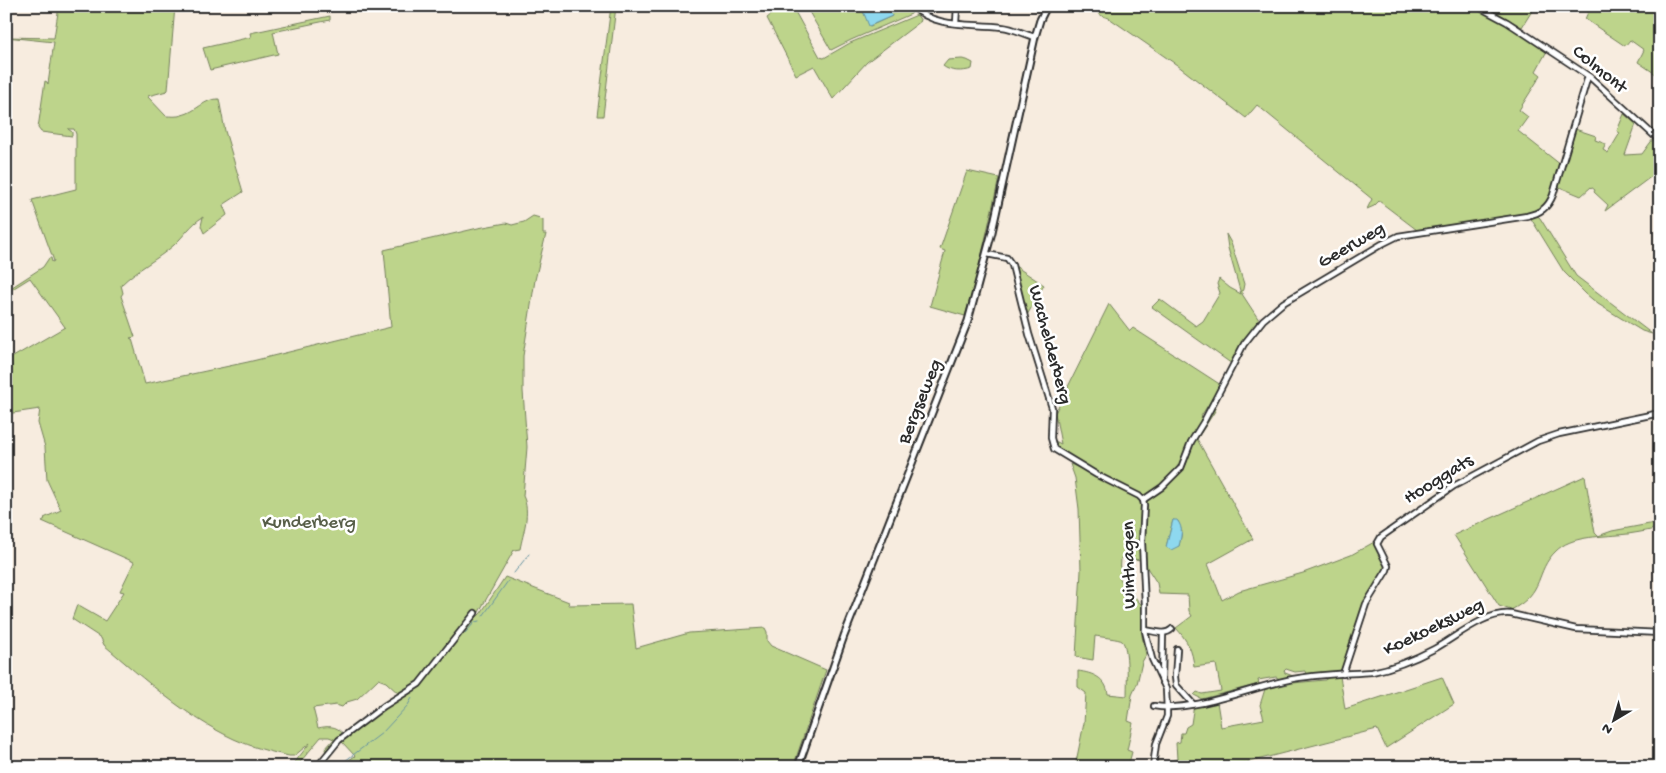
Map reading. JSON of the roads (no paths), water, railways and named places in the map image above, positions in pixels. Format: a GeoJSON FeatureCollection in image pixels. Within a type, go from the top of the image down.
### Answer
{"type":"FeatureCollection","features":[{"type":"Feature","properties":{"kind":"street"},"geometry":{"type":"LineString","coordinates":[[912,6],[921,14],[932,19],[1002,27],[1035,37]]}},
{"type":"Feature","properties":{"kind":"street"},"geometry":{"type":"LineString","coordinates":[[956,23],[958,6]]}},
{"type":"Feature","properties":{"kind":"street","name":"Bergseweg"},"geometry":{"type":"LineString","coordinates":[[798,767],[844,636],[958,349],[973,305],[987,254],[1035,37],[1047,6]]}},
{"type":"Feature","properties":{"kind":"street","name":"Colmont"},"geometry":{"type":"LineString","coordinates":[[1477,6],[1514,27],[1588,76],[1660,142]]}},
{"type":"Feature","properties":{"kind":"street","name":"Geerweg"},"geometry":{"type":"LineString","coordinates":[[1143,500],[1162,487],[1180,468],[1188,446],[1204,421],[1244,344],[1263,320],[1279,306],[1394,238],[1408,234],[1530,216],[1543,210],[1554,192],[1588,76]]}},
{"type":"Feature","properties":{"kind":"street","name":"Wachelderberg"},"geometry":{"type":"LineString","coordinates":[[987,254],[1007,258],[1012,265],[1026,325],[1052,408],[1051,438],[1054,449],[1143,500]]}},
{"type":"Feature","properties":{"kind":"street","name":"Hooggats"},"geometry":{"type":"LineString","coordinates":[[1343,674],[1366,604],[1388,570],[1388,566],[1377,544],[1381,536],[1454,486],[1538,441],[1555,435],[1660,413]]}},
{"type":"Feature","properties":{"kind":"street","name":"Winthagen"},"geometry":{"type":"LineString","coordinates":[[1143,500],[1142,548],[1146,605],[1145,630],[1151,656],[1166,689],[1167,708],[1167,716],[1156,743],[1153,767]]}},
{"type":"Feature","properties":{"kind":"street"},"geometry":{"type":"LineString","coordinates":[[317,767],[339,740],[384,706],[419,684],[475,613]]}},
{"type":"Feature","properties":{"kind":"street","name":"Koekoeksweg"},"geometry":{"type":"LineString","coordinates":[[1193,704],[1289,680],[1378,671],[1404,662],[1442,644],[1486,618],[1500,613],[1576,628],[1660,633]]}},
{"type":"Feature","properties":{"kind":"street"},"geometry":{"type":"LineString","coordinates":[[1163,633],[1168,633],[1172,629]]}},
{"type":"Feature","properties":{"kind":"street","name":"Winthagen"},"geometry":{"type":"LineString","coordinates":[[1145,630],[1163,633],[1163,683]]}},
{"type":"Feature","properties":{"kind":"street"},"geometry":{"type":"LineString","coordinates":[[1177,649],[1176,681],[1178,688],[1193,704]]}},
{"type":"Feature","properties":{"kind":"street"},"geometry":{"type":"LineString","coordinates":[[1163,683],[1176,681]]}},
{"type":"Feature","properties":{"kind":"street"},"geometry":{"type":"LineString","coordinates":[[1154,706],[1167,708],[1193,704]]}},
{"type":"Feature","properties":{"kind":"water"},"geometry":{"type":"Polygon","coordinates":[[[861,6],[897,6],[897,11],[893,13],[889,8],[892,16],[869,26],[861,6]]]}},
{"type":"Feature","properties":{"kind":"water"},"geometry":{"type":"Polygon","coordinates":[[[1173,520],[1177,520],[1181,526],[1181,533],[1179,546],[1171,550],[1166,547],[1173,520]]]}},
{"type":"Feature","properties":{"kind":"waterway"},"geometry":{"type":"LineString","coordinates":[[514,573],[529,554]]}},
{"type":"Feature","properties":{"kind":"waterway"},"geometry":{"type":"LineString","coordinates":[[483,616],[508,581]]}},
{"type":"Feature","properties":{"kind":"waterway"},"geometry":{"type":"LineString","coordinates":[[465,633],[475,622],[479,621]]}},
{"type":"Feature","properties":{"kind":"waterway"},"geometry":{"type":"LineString","coordinates":[[453,645],[462,635]]}},
{"type":"Feature","properties":{"kind":"waterway"},"geometry":{"type":"LineString","coordinates":[[337,767],[382,733],[408,705],[412,698]]}},
{"type":"Feature","properties":{"kind":"park label","name":"Kunderberg"},"geometry":{"type":"Point","coordinates":[309,523]}}]}
